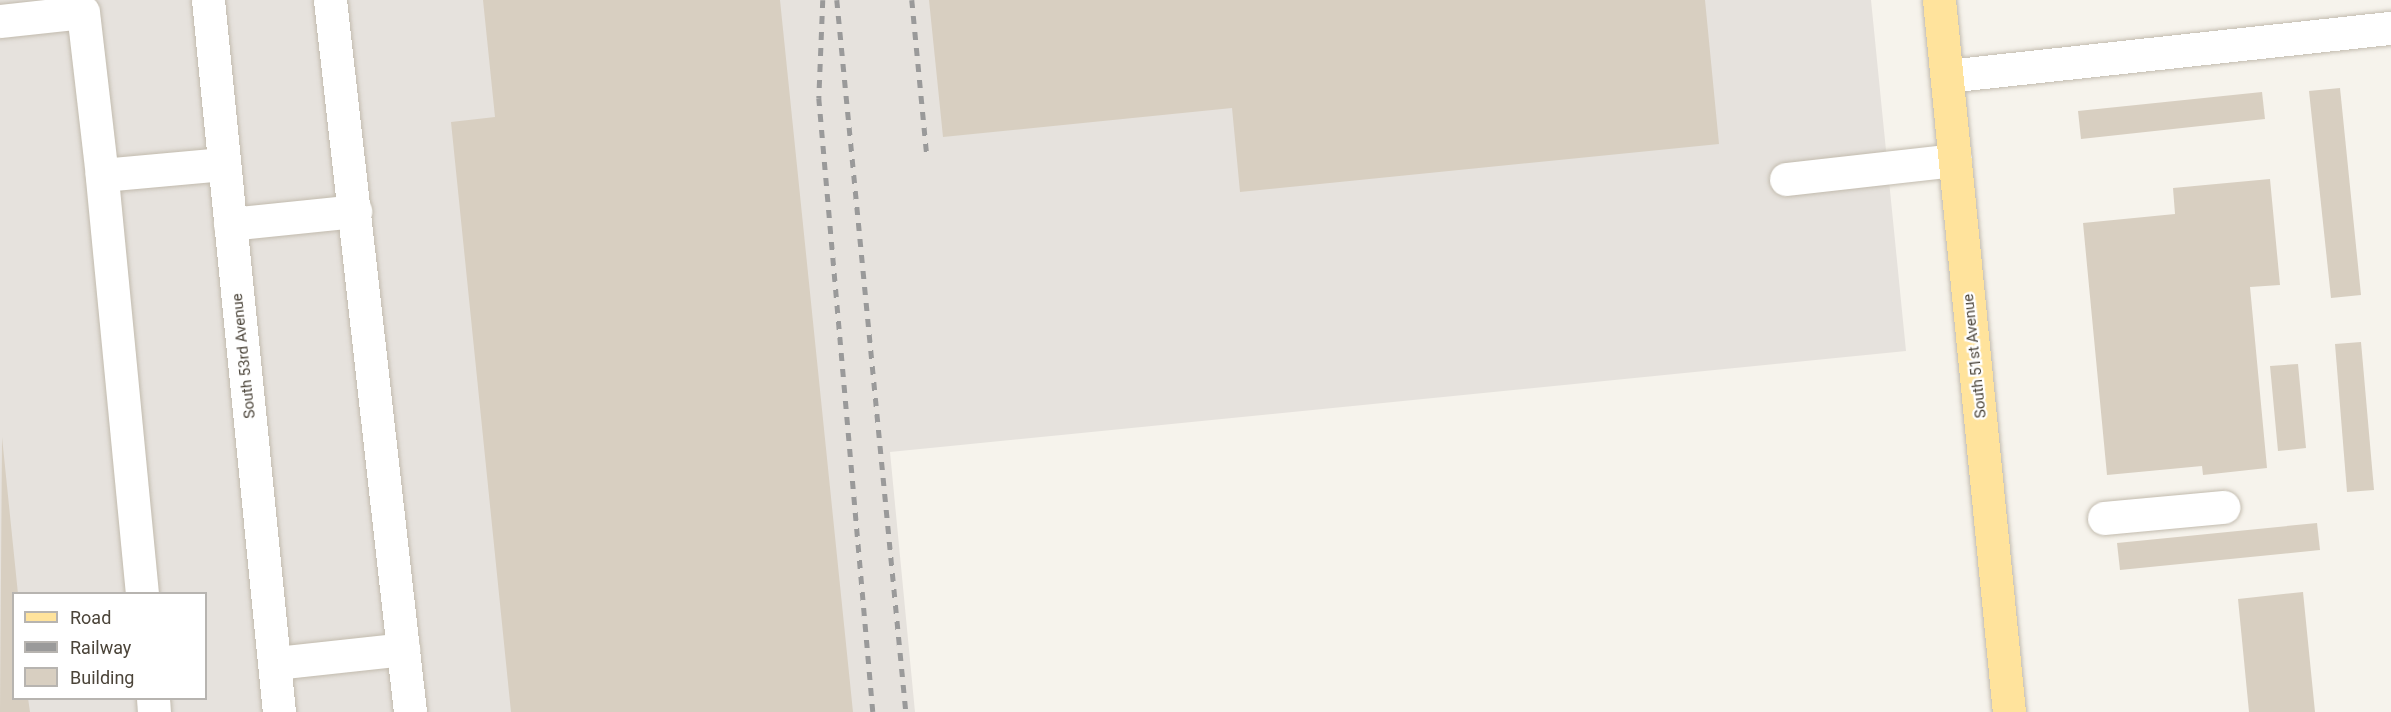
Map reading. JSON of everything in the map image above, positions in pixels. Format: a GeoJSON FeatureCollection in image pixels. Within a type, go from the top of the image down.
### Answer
{"type":"FeatureCollection","features":[{"type":"Feature","properties":{"kind":"main road","name":"South 51st Avenue"},"geometry":{"type":"LineString","coordinates":[[1939,0],[2010,712]]}},
{"type":"Feature","properties":{"kind":"street","name":"South 53rd Avenue"},"geometry":{"type":"LineString","coordinates":[[208,0],[279,712]]}},
{"type":"Feature","properties":{"kind":"street"},"geometry":{"type":"LineString","coordinates":[[330,0],[410,712]]}},
{"type":"Feature","properties":{"kind":"street"},"geometry":{"type":"LineString","coordinates":[[0,21],[83,12],[102,175],[142,592]]}},
{"type":"Feature","properties":{"kind":"street"},"geometry":{"type":"LineString","coordinates":[[1947,76],[2391,28]]}},
{"type":"Feature","properties":{"kind":"street"},"geometry":{"type":"LineString","coordinates":[[1786,179],[1955,160]]}},
{"type":"Feature","properties":{"kind":"street"},"geometry":{"type":"LineString","coordinates":[[102,175],[224,164]]}},
{"type":"Feature","properties":{"kind":"street"},"geometry":{"type":"LineString","coordinates":[[230,224],[355,211]]}},
{"type":"Feature","properties":{"kind":"street"},"geometry":{"type":"LineString","coordinates":[[2104,518],[2223,507]]}},
{"type":"Feature","properties":{"kind":"street"},"geometry":{"type":"LineString","coordinates":[[274,663],[403,649]]}},
{"type":"Feature","properties":{"kind":"shaded area"},"geometry":{"type":"Polygon","coordinates":[[[0,0],[1871,0],[1906,351],[890,452],[915,712],[0,712],[0,0]]]}},
{"type":"Feature","properties":{"kind":"building"},"geometry":{"type":"Polygon","coordinates":[[[483,0],[780,0],[853,712],[511,712],[451,122],[495,117],[483,0]]]}},
{"type":"Feature","properties":{"kind":"building"},"geometry":{"type":"Polygon","coordinates":[[[929,0],[1705,0],[1719,144],[1240,192],[1232,108],[943,137],[929,0]]]}},
{"type":"Feature","properties":{"kind":"building"},"geometry":{"type":"Polygon","coordinates":[[[2340,88],[2361,295],[2331,298],[2309,91],[2340,88]]]}},
{"type":"Feature","properties":{"kind":"building"},"geometry":{"type":"Polygon","coordinates":[[[2262,92],[2265,119],[2081,139],[2078,111],[2262,92]]]}},
{"type":"Feature","properties":{"kind":"building"},"geometry":{"type":"Polygon","coordinates":[[[2270,179],[2280,285],[2250,287],[2267,468],[2203,475],[2202,466],[2107,475],[2083,223],[2175,214],[2173,188],[2270,179]]]}},
{"type":"Feature","properties":{"kind":"building"},"geometry":{"type":"Polygon","coordinates":[[[2361,342],[2374,490],[2347,492],[2335,344],[2361,342]]]}},
{"type":"Feature","properties":{"kind":"building"},"geometry":{"type":"Polygon","coordinates":[[[2298,364],[2306,448],[2278,451],[2270,366],[2298,364]]]}},
{"type":"Feature","properties":{"kind":"building"},"geometry":{"type":"Polygon","coordinates":[[[2,437],[18,592],[12,592],[12,700],[28,700],[30,712],[0,712],[2,437]]]}},
{"type":"Feature","properties":{"kind":"building"},"geometry":{"type":"Polygon","coordinates":[[[2317,523],[2320,550],[2120,570],[2117,543],[2317,523]]]}},
{"type":"Feature","properties":{"kind":"building"},"geometry":{"type":"Polygon","coordinates":[[[2303,592],[2315,712],[2249,712],[2238,599],[2303,592]]]}},
{"type":"Feature","properties":{"kind":"railway"},"geometry":{"type":"LineString","coordinates":[[823,0],[819,98],[873,712]]}},
{"type":"Feature","properties":{"kind":"railway"},"geometry":{"type":"LineString","coordinates":[[837,0],[906,712]]}},
{"type":"Feature","properties":{"kind":"railway"},"geometry":{"type":"LineString","coordinates":[[912,0],[927,156]]}}]}
